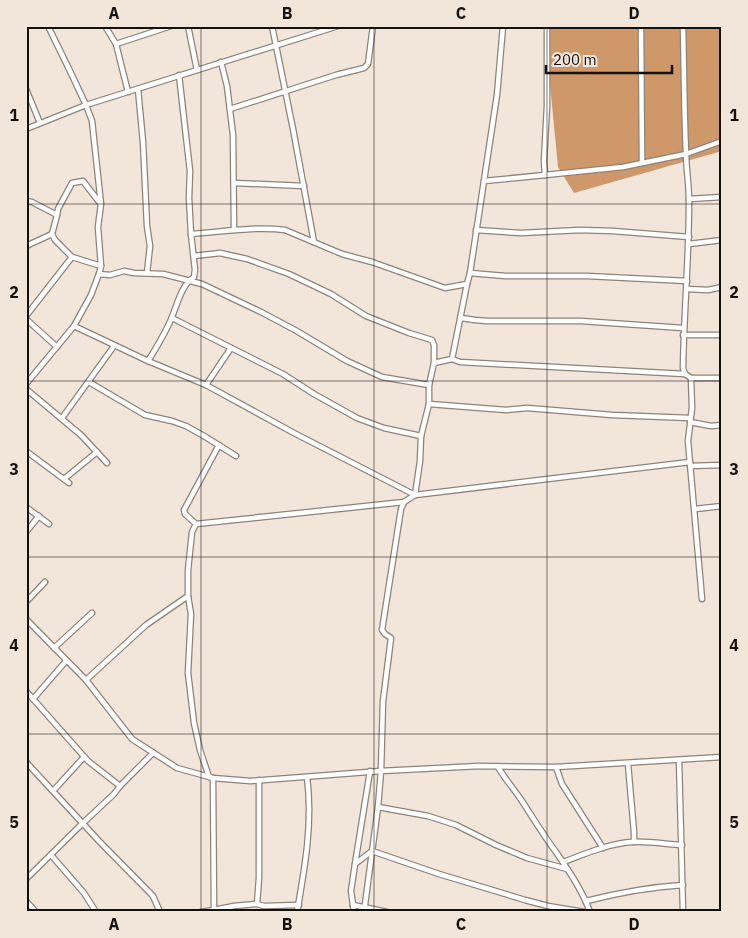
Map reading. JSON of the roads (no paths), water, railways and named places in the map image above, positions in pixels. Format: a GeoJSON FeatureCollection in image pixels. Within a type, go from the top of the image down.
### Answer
{"type":"FeatureCollection","features":[{"type":"Feature","properties":{"kind":"street"},"geometry":{"type":"LineString","coordinates":[[26,384],[74,326],[91,295],[101,266],[98,227],[100,204],[92,121],[48,26]]}},
{"type":"Feature","properties":{"kind":"street"},"geometry":{"type":"LineString","coordinates":[[105,26],[116,44],[128,92]]}},
{"type":"Feature","properties":{"kind":"street"},"geometry":{"type":"LineString","coordinates":[[116,44],[171,26]]}},
{"type":"Feature","properties":{"kind":"street"},"geometry":{"type":"LineString","coordinates":[[188,26],[196,70]]}},
{"type":"Feature","properties":{"kind":"street"},"geometry":{"type":"LineString","coordinates":[[272,26],[314,242]]}},
{"type":"Feature","properties":{"kind":"street"},"geometry":{"type":"LineString","coordinates":[[26,129],[86,105],[338,26]]}},
{"type":"Feature","properties":{"kind":"street"},"geometry":{"type":"LineString","coordinates":[[230,109],[364,68],[368,64],[373,26]]}},
{"type":"Feature","properties":{"kind":"street"},"geometry":{"type":"LineString","coordinates":[[452,359],[470,273],[479,217],[497,95],[503,26]]}},
{"type":"Feature","properties":{"kind":"street"},"geometry":{"type":"LineString","coordinates":[[545,175],[547,26]]}},
{"type":"Feature","properties":{"kind":"street"},"geometry":{"type":"LineString","coordinates":[[641,26],[642,163]]}},
{"type":"Feature","properties":{"kind":"street"},"geometry":{"type":"LineString","coordinates":[[684,26],[686,154],[689,199],[687,289],[683,328],[682,368],[685,374]]}},
{"type":"Feature","properties":{"kind":"street"},"geometry":{"type":"LineString","coordinates":[[221,62],[227,86],[233,135],[234,230]]}},
{"type":"Feature","properties":{"kind":"street"},"geometry":{"type":"LineString","coordinates":[[148,361],[172,318],[188,280],[194,277],[195,270],[190,171],[179,75]]}},
{"type":"Feature","properties":{"kind":"street"},"geometry":{"type":"LineString","coordinates":[[26,89],[40,123]]}},
{"type":"Feature","properties":{"kind":"street"},"geometry":{"type":"LineString","coordinates":[[138,89],[150,246],[147,273]]}},
{"type":"Feature","properties":{"kind":"street"},"geometry":{"type":"LineString","coordinates":[[484,181],[623,167],[686,154],[722,141]]}},
{"type":"Feature","properties":{"kind":"street"},"geometry":{"type":"LineString","coordinates":[[100,204],[83,181],[74,182],[58,209],[52,234],[55,240],[72,258],[101,266]]}},
{"type":"Feature","properties":{"kind":"street"},"geometry":{"type":"LineString","coordinates":[[234,184],[304,186]]}},
{"type":"Feature","properties":{"kind":"street"},"geometry":{"type":"LineString","coordinates":[[689,199],[722,197]]}},
{"type":"Feature","properties":{"kind":"street"},"geometry":{"type":"LineString","coordinates":[[26,201],[58,215]]}},
{"type":"Feature","properties":{"kind":"street"},"geometry":{"type":"LineString","coordinates":[[192,234],[234,230],[285,230],[342,254],[372,262],[445,288],[467,284]]}},
{"type":"Feature","properties":{"kind":"street"},"geometry":{"type":"LineString","coordinates":[[476,230],[521,233],[580,230],[613,231],[689,237]]}},
{"type":"Feature","properties":{"kind":"street"},"geometry":{"type":"LineString","coordinates":[[26,246],[52,234]]}},
{"type":"Feature","properties":{"kind":"street"},"geometry":{"type":"LineString","coordinates":[[688,244],[722,240]]}},
{"type":"Feature","properties":{"kind":"street"},"geometry":{"type":"LineString","coordinates":[[194,256],[220,253],[247,259],[289,274],[331,294],[366,316],[432,340],[434,344],[434,363],[429,385],[429,404],[421,436],[420,461],[415,495]]}},
{"type":"Feature","properties":{"kind":"street"},"geometry":{"type":"LineString","coordinates":[[57,347],[26,318],[72,258]]}},
{"type":"Feature","properties":{"kind":"street"},"geometry":{"type":"LineString","coordinates":[[99,274],[110,275],[124,271],[163,274],[202,284],[253,308],[347,361],[382,377],[429,385]]}},
{"type":"Feature","properties":{"kind":"street"},"geometry":{"type":"LineString","coordinates":[[470,273],[505,276],[587,276],[687,281]]}},
{"type":"Feature","properties":{"kind":"street"},"geometry":{"type":"LineString","coordinates":[[687,289],[708,290],[722,287]]}},
{"type":"Feature","properties":{"kind":"street"},"geometry":{"type":"LineString","coordinates":[[172,318],[283,374],[357,418],[384,428],[421,436]]}},
{"type":"Feature","properties":{"kind":"street"},"geometry":{"type":"LineString","coordinates":[[461,318],[487,321],[581,321],[683,328]]}},
{"type":"Feature","properties":{"kind":"street"},"geometry":{"type":"LineString","coordinates":[[74,326],[114,346],[206,385],[415,495]]}},
{"type":"Feature","properties":{"kind":"street"},"geometry":{"type":"LineString","coordinates":[[683,335],[722,335]]}},
{"type":"Feature","properties":{"kind":"street"},"geometry":{"type":"LineString","coordinates":[[62,418],[114,346]]}},
{"type":"Feature","properties":{"kind":"street"},"geometry":{"type":"LineString","coordinates":[[206,385],[231,348]]}},
{"type":"Feature","properties":{"kind":"street"},"geometry":{"type":"LineString","coordinates":[[434,363],[452,359],[460,362],[685,374],[692,378],[722,378]]}},
{"type":"Feature","properties":{"kind":"street"},"geometry":{"type":"LineString","coordinates":[[692,378],[688,441],[702,599]]}},
{"type":"Feature","properties":{"kind":"street"},"geometry":{"type":"LineString","coordinates":[[89,382],[145,415],[186,426],[236,456]]}},
{"type":"Feature","properties":{"kind":"street"},"geometry":{"type":"LineString","coordinates":[[26,389],[81,435],[107,463]]}},
{"type":"Feature","properties":{"kind":"street"},"geometry":{"type":"LineString","coordinates":[[429,404],[506,410],[527,408],[690,420],[711,426],[722,425]]}},
{"type":"Feature","properties":{"kind":"street"},"geometry":{"type":"LineString","coordinates":[[219,445],[184,510],[185,514],[196,524],[404,502],[415,495],[690,464],[722,465]]}},
{"type":"Feature","properties":{"kind":"street"},"geometry":{"type":"LineString","coordinates":[[64,479],[97,452]]}},
{"type":"Feature","properties":{"kind":"street"},"geometry":{"type":"LineString","coordinates":[[27,454],[69,483]]}},
{"type":"Feature","properties":{"kind":"street"},"geometry":{"type":"LineString","coordinates":[[364,909],[378,807],[383,700],[391,638],[382,630],[401,509],[404,502]]}},
{"type":"Feature","properties":{"kind":"street"},"geometry":{"type":"LineString","coordinates":[[695,509],[722,506]]}},
{"type":"Feature","properties":{"kind":"street"},"geometry":{"type":"LineString","coordinates":[[26,507],[49,524]]}},
{"type":"Feature","properties":{"kind":"street"},"geometry":{"type":"LineString","coordinates":[[26,532],[39,516]]}},
{"type":"Feature","properties":{"kind":"street"},"geometry":{"type":"LineString","coordinates":[[196,524],[192,532],[188,570],[188,596],[191,614],[188,673],[194,723],[200,750],[211,778],[214,910]]}},
{"type":"Feature","properties":{"kind":"street"},"geometry":{"type":"LineString","coordinates":[[26,602],[45,582]]}},
{"type":"Feature","properties":{"kind":"street"},"geometry":{"type":"LineString","coordinates":[[86,680],[146,625],[188,596]]}},
{"type":"Feature","properties":{"kind":"street"},"geometry":{"type":"LineString","coordinates":[[54,648],[92,613]]}},
{"type":"Feature","properties":{"kind":"street"},"geometry":{"type":"LineString","coordinates":[[26,619],[86,680],[132,740],[177,768],[211,778],[259,780],[370,771],[498,766],[556,767],[722,757]]}},
{"type":"Feature","properties":{"kind":"street"},"geometry":{"type":"LineString","coordinates":[[34,700],[66,661]]}},
{"type":"Feature","properties":{"kind":"street"},"geometry":{"type":"LineString","coordinates":[[26,691],[88,761],[120,786]]}},
{"type":"Feature","properties":{"kind":"street"},"geometry":{"type":"LineString","coordinates":[[26,879],[114,794],[153,753]]}},
{"type":"Feature","properties":{"kind":"street"},"geometry":{"type":"LineString","coordinates":[[53,791],[84,756]]}},
{"type":"Feature","properties":{"kind":"street"},"geometry":{"type":"LineString","coordinates":[[679,760],[683,912]]}},
{"type":"Feature","properties":{"kind":"street"},"geometry":{"type":"LineString","coordinates":[[26,762],[152,896],[160,912]]}},
{"type":"Feature","properties":{"kind":"street"},"geometry":{"type":"LineString","coordinates":[[628,764],[634,842]]}},
{"type":"Feature","properties":{"kind":"street"},"geometry":{"type":"LineString","coordinates":[[498,766],[570,872],[590,912]]}},
{"type":"Feature","properties":{"kind":"street"},"geometry":{"type":"LineString","coordinates":[[556,767],[562,784],[603,848]]}},
{"type":"Feature","properties":{"kind":"street"},"geometry":{"type":"LineString","coordinates":[[354,912],[351,891],[370,771]]}},
{"type":"Feature","properties":{"kind":"street"},"geometry":{"type":"LineString","coordinates":[[297,912],[309,829],[307,777]]}},
{"type":"Feature","properties":{"kind":"street"},"geometry":{"type":"LineString","coordinates":[[256,904],[259,878],[259,780]]}},
{"type":"Feature","properties":{"kind":"street"},"geometry":{"type":"LineString","coordinates":[[378,807],[428,816],[456,825],[527,858],[567,869]]}},
{"type":"Feature","properties":{"kind":"street"},"geometry":{"type":"LineString","coordinates":[[563,862],[603,848],[634,842],[682,845]]}},
{"type":"Feature","properties":{"kind":"street"},"geometry":{"type":"LineString","coordinates":[[355,864],[372,850]]}},
{"type":"Feature","properties":{"kind":"street"},"geometry":{"type":"LineString","coordinates":[[372,850],[439,874],[525,900],[584,912]]}},
{"type":"Feature","properties":{"kind":"street"},"geometry":{"type":"LineString","coordinates":[[51,855],[84,893],[96,912]]}},
{"type":"Feature","properties":{"kind":"street"},"geometry":{"type":"LineString","coordinates":[[586,901],[638,890],[683,885]]}},
{"type":"Feature","properties":{"kind":"street"},"geometry":{"type":"LineString","coordinates":[[26,901],[36,912]]}},
{"type":"Feature","properties":{"kind":"street"},"geometry":{"type":"LineString","coordinates":[[201,912],[256,904],[264,906],[298,905]]}},
{"type":"Feature","properties":{"kind":"street"},"geometry":{"type":"LineString","coordinates":[[353,905],[364,909],[387,912]]}}]}
